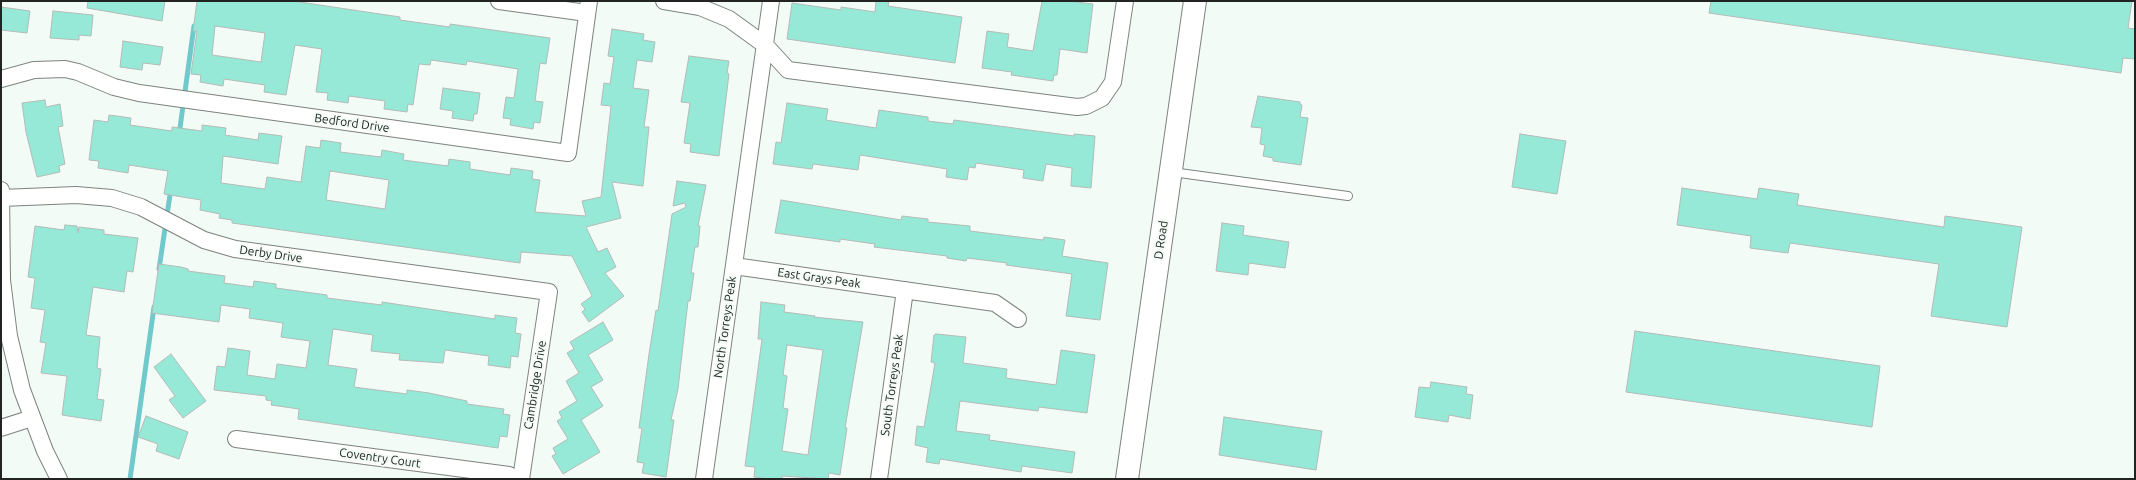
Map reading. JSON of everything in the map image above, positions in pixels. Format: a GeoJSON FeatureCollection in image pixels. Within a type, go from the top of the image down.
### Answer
{"type":"FeatureCollection","features":[{"type":"Feature","properties":{"kind":"street"},"geometry":{"type":"LineString","coordinates":[[499,1],[588,7]]}},
{"type":"Feature","properties":{"kind":"street"},"geometry":{"type":"LineString","coordinates":[[664,1],[695,6],[720,14],[765,45],[788,70],[1082,107],[1095,103],[1102,98],[1113,82],[1125,1]]}},
{"type":"Feature","properties":{"kind":"street","name":"North Torreys Peak"},"geometry":{"type":"LineString","coordinates":[[704,479],[771,1]]}},
{"type":"Feature","properties":{"kind":"street","name":"D Road"},"geometry":{"type":"LineString","coordinates":[[1127,479],[1195,1]]}},
{"type":"Feature","properties":{"kind":"street","name":"Bedford Drive"},"geometry":{"type":"LineString","coordinates":[[1,79],[34,70],[65,70],[84,74],[114,87],[139,93],[568,153],[588,7]]}},
{"type":"Feature","properties":{"kind":"street"},"geometry":{"type":"LineString","coordinates":[[1,190],[2,280],[9,336],[22,390],[32,418],[59,479]]}},
{"type":"Feature","properties":{"kind":"street","name":"Derby Drive"},"geometry":{"type":"LineString","coordinates":[[1,198],[76,195],[112,198],[141,207],[204,240],[235,249],[549,292]]}},
{"type":"Feature","properties":{"kind":"street","name":"East Grays Peak"},"geometry":{"type":"LineString","coordinates":[[734,266],[995,303],[1018,320]]}},
{"type":"Feature","properties":{"kind":"street","name":"South Torreys Peak"},"geometry":{"type":"LineString","coordinates":[[879,479],[905,290]]}},
{"type":"Feature","properties":{"kind":"street","name":"Cambridge Drive"},"geometry":{"type":"LineString","coordinates":[[521,479],[549,292]]}},
{"type":"Feature","properties":{"kind":"street"},"geometry":{"type":"LineString","coordinates":[[1,428],[32,418]]}},
{"type":"Feature","properties":{"kind":"street","name":"Coventry Court"},"geometry":{"type":"LineString","coordinates":[[236,439],[501,474],[521,479]]}},
{"type":"Feature","properties":{"kind":"lane"},"geometry":{"type":"LineString","coordinates":[[1171,171],[1348,196]]}},
{"type":"Feature","properties":{"kind":"building"},"geometry":{"type":"Polygon","coordinates":[[[88,1],[165,1],[162,21],[87,8],[88,1]]]}},
{"type":"Feature","properties":{"kind":"building"},"geometry":{"type":"Polygon","coordinates":[[[197,1],[293,1],[400,17],[400,20],[450,27],[450,24],[550,38],[546,64],[540,63],[535,101],[543,102],[540,123],[534,122],[533,129],[510,125],[511,119],[503,118],[506,97],[514,98],[518,69],[467,61],[466,65],[431,60],[430,65],[419,64],[413,105],[408,104],[407,112],[384,109],[385,101],[349,96],[348,103],[327,100],[328,93],[316,92],[322,49],[295,45],[286,95],[264,92],[265,85],[224,79],[223,86],[200,82],[201,75],[191,74],[197,31],[193,31],[197,1]],[[215,26],[212,55],[261,62],[265,33],[215,26]]]}},
{"type":"Feature","properties":{"kind":"building"},"geometry":{"type":"Polygon","coordinates":[[[876,1],[889,1],[888,6],[962,17],[955,63],[787,39],[792,3],[841,10],[841,7],[875,12],[876,1]]]}},
{"type":"Feature","properties":{"kind":"building"},"geometry":{"type":"Polygon","coordinates":[[[1042,1],[1068,1],[1093,4],[1087,53],[1060,49],[1057,75],[1054,75],[1053,81],[1011,75],[1012,72],[982,68],[987,31],[1009,34],[1007,47],[1033,51],[1042,1]]]}},
{"type":"Feature","properties":{"kind":"building"},"geometry":{"type":"Polygon","coordinates":[[[1711,1],[2132,1],[2128,28],[2135,29],[2135,59],[2123,58],[2121,73],[1709,13],[1711,1]]]}},
{"type":"Feature","properties":{"kind":"building"},"geometry":{"type":"Polygon","coordinates":[[[1,7],[30,11],[27,33],[1,30],[1,7]]]}},
{"type":"Feature","properties":{"kind":"building"},"geometry":{"type":"Polygon","coordinates":[[[53,11],[93,15],[91,36],[79,35],[79,40],[50,38],[53,11]]]}},
{"type":"Feature","properties":{"kind":"building"},"geometry":{"type":"Polygon","coordinates":[[[612,29],[644,34],[643,40],[655,42],[652,62],[637,60],[633,88],[649,90],[644,127],[649,127],[643,186],[612,182],[621,218],[586,227],[598,252],[607,248],[616,267],[605,273],[624,296],[589,322],[582,312],[585,309],[581,304],[592,296],[572,256],[521,252],[520,263],[232,223],[232,220],[219,218],[220,214],[200,210],[201,200],[164,194],[168,171],[129,165],[128,173],[98,168],[99,161],[89,160],[94,120],[108,122],[109,115],[131,118],[130,125],[172,131],[172,127],[202,131],[202,125],[226,128],[225,135],[258,140],[259,133],[282,136],[278,164],[223,156],[221,183],[265,189],[267,177],[301,182],[306,146],[320,148],[321,140],[341,143],[340,152],[381,157],[382,150],[404,154],[403,160],[448,166],[449,159],[470,162],[470,169],[510,175],[511,168],[533,171],[532,179],[540,180],[535,212],[586,216],[582,201],[601,197],[611,106],[601,105],[604,83],[610,84],[614,57],[608,56],[612,29]],[[330,171],[326,200],[385,209],[389,180],[330,171]]]}},
{"type":"Feature","properties":{"kind":"building"},"geometry":{"type":"Polygon","coordinates":[[[123,41],[163,47],[160,65],[143,63],[142,70],[120,67],[123,41]]]}},
{"type":"Feature","properties":{"kind":"building"},"geometry":{"type":"Polygon","coordinates":[[[689,56],[729,61],[727,73],[729,74],[719,156],[690,152],[691,144],[684,143],[690,103],[681,102],[689,56]]]}},
{"type":"Feature","properties":{"kind":"building"},"geometry":{"type":"Polygon","coordinates":[[[443,88],[480,93],[477,114],[474,114],[473,121],[452,118],[453,111],[440,109],[443,88]]]}},
{"type":"Feature","properties":{"kind":"building"},"geometry":{"type":"Polygon","coordinates":[[[1258,96],[1300,102],[1302,105],[1300,117],[1308,118],[1301,165],[1273,161],[1273,158],[1263,156],[1265,145],[1260,144],[1262,128],[1251,127],[1258,96]]]}},
{"type":"Feature","properties":{"kind":"building"},"geometry":{"type":"Polygon","coordinates":[[[45,100],[46,107],[60,104],[63,126],[58,127],[65,164],[59,166],[60,172],[37,177],[26,132],[22,103],[45,100]]]}},
{"type":"Feature","properties":{"kind":"building"},"geometry":{"type":"Polygon","coordinates":[[[787,103],[828,109],[826,120],[876,128],[879,110],[928,117],[928,121],[953,124],[954,120],[1074,136],[1074,134],[1095,136],[1091,188],[1071,186],[1072,168],[1046,164],[1043,181],[1023,178],[1024,170],[976,163],[975,168],[969,167],[967,180],[946,177],[947,169],[860,155],[858,170],[813,164],[812,169],[773,164],[776,142],[781,143],[787,103]]]}},
{"type":"Feature","properties":{"kind":"building"},"geometry":{"type":"Polygon","coordinates":[[[1520,134],[1566,141],[1557,194],[1512,187],[1520,134]]]}},
{"type":"Feature","properties":{"kind":"building"},"geometry":{"type":"Polygon","coordinates":[[[677,181],[706,185],[698,226],[700,226],[698,247],[695,247],[691,273],[694,273],[690,301],[688,301],[678,389],[671,420],[674,420],[666,477],[642,473],[644,463],[637,462],[642,428],[639,428],[649,354],[656,310],[658,311],[672,214],[686,207],[685,203],[673,206],[677,181]]]}},
{"type":"Feature","properties":{"kind":"building"},"geometry":{"type":"Polygon","coordinates":[[[1682,188],[1757,199],[1759,188],[1799,194],[1797,205],[1944,227],[1945,216],[2022,227],[2007,327],[1931,316],[1939,264],[1790,243],[1788,253],[1750,248],[1751,236],[1677,225],[1682,188]]]}},
{"type":"Feature","properties":{"kind":"building"},"geometry":{"type":"Polygon","coordinates":[[[781,200],[901,220],[902,216],[928,219],[928,222],[970,226],[970,231],[1043,240],[1044,237],[1065,240],[1062,256],[1108,263],[1100,320],[1066,316],[1072,274],[967,258],[966,261],[947,258],[947,256],[874,247],[875,244],[840,239],[840,242],[775,233],[781,200]]]}},
{"type":"Feature","properties":{"kind":"building"},"geometry":{"type":"Polygon","coordinates":[[[1222,223],[1244,226],[1243,235],[1289,242],[1285,268],[1249,263],[1248,275],[1216,271],[1222,223]]]}},
{"type":"Feature","properties":{"kind":"building"},"geometry":{"type":"Polygon","coordinates":[[[65,225],[77,226],[78,233],[79,227],[104,230],[104,234],[138,238],[133,272],[127,271],[124,292],[93,287],[86,335],[100,337],[97,368],[101,369],[97,399],[104,400],[101,421],[62,415],[67,376],[41,373],[46,343],[40,342],[45,310],[31,308],[35,278],[28,277],[35,226],[64,230],[65,225]]]}},
{"type":"Feature","properties":{"kind":"building"},"geometry":{"type":"Polygon","coordinates":[[[159,264],[181,267],[188,269],[188,271],[225,276],[224,283],[253,287],[254,281],[276,284],[276,288],[327,295],[327,298],[382,305],[382,302],[495,319],[495,315],[517,318],[515,333],[521,334],[518,357],[511,356],[510,368],[488,365],[489,356],[445,350],[443,363],[399,360],[400,354],[371,351],[373,335],[333,329],[328,365],[357,369],[354,387],[407,394],[407,390],[429,393],[467,401],[467,404],[504,409],[503,414],[510,415],[507,437],[500,436],[498,448],[298,419],[299,409],[271,405],[272,401],[266,400],[266,396],[214,390],[217,366],[225,367],[228,348],[250,351],[247,375],[275,379],[277,364],[306,368],[310,341],[281,337],[283,323],[249,318],[250,309],[221,305],[219,322],[152,313],[159,264]]]}},
{"type":"Feature","properties":{"kind":"building"},"geometry":{"type":"Polygon","coordinates":[[[761,302],[785,305],[784,312],[863,322],[845,428],[847,428],[840,475],[829,473],[828,479],[782,476],[782,479],[768,479],[754,477],[755,467],[745,466],[762,339],[758,339],[761,302]],[[787,345],[783,375],[787,376],[783,408],[788,409],[782,451],[808,455],[823,350],[787,345]]]}},
{"type":"Feature","properties":{"kind":"building"},"geometry":{"type":"Polygon","coordinates":[[[603,322],[613,340],[588,355],[603,380],[591,387],[603,406],[581,420],[600,452],[563,474],[552,456],[556,454],[553,448],[568,439],[557,421],[562,418],[559,412],[577,401],[566,381],[579,373],[567,353],[574,349],[570,342],[603,322]]]}},
{"type":"Feature","properties":{"kind":"building"},"geometry":{"type":"Polygon","coordinates":[[[1635,331],[1880,366],[1872,427],[1626,392],[1635,331]]]}},
{"type":"Feature","properties":{"kind":"building"},"geometry":{"type":"Polygon","coordinates":[[[934,335],[966,337],[963,363],[1007,369],[1006,378],[1056,385],[1061,350],[1095,355],[1087,413],[1039,407],[1038,411],[960,401],[956,431],[990,435],[989,440],[1075,452],[1072,473],[1022,466],[1021,472],[940,459],[939,464],[926,462],[928,448],[915,445],[917,426],[924,427],[935,363],[931,362],[934,335]]]}},
{"type":"Feature","properties":{"kind":"building"},"geometry":{"type":"Polygon","coordinates":[[[171,354],[206,401],[183,418],[169,400],[175,396],[154,367],[171,354]]]}},
{"type":"Feature","properties":{"kind":"building"},"geometry":{"type":"Polygon","coordinates":[[[1431,382],[1467,387],[1466,394],[1473,395],[1470,419],[1449,415],[1448,422],[1415,417],[1419,387],[1430,388],[1431,382]]]}},
{"type":"Feature","properties":{"kind":"building"},"geometry":{"type":"Polygon","coordinates":[[[146,416],[188,432],[179,459],[156,451],[158,444],[138,437],[146,416]]]}},
{"type":"Feature","properties":{"kind":"building"},"geometry":{"type":"Polygon","coordinates":[[[1224,417],[1322,431],[1316,470],[1219,455],[1224,417]]]}},
{"type":"Feature","properties":{"kind":"waterway"},"geometry":{"type":"LineString","coordinates":[[179,135],[194,26]]}},
{"type":"Feature","properties":{"kind":"waterway"},"geometry":{"type":"LineString","coordinates":[[159,269],[171,188]]}},
{"type":"Feature","properties":{"kind":"waterway"},"geometry":{"type":"LineString","coordinates":[[130,479],[154,307]]}}]}
